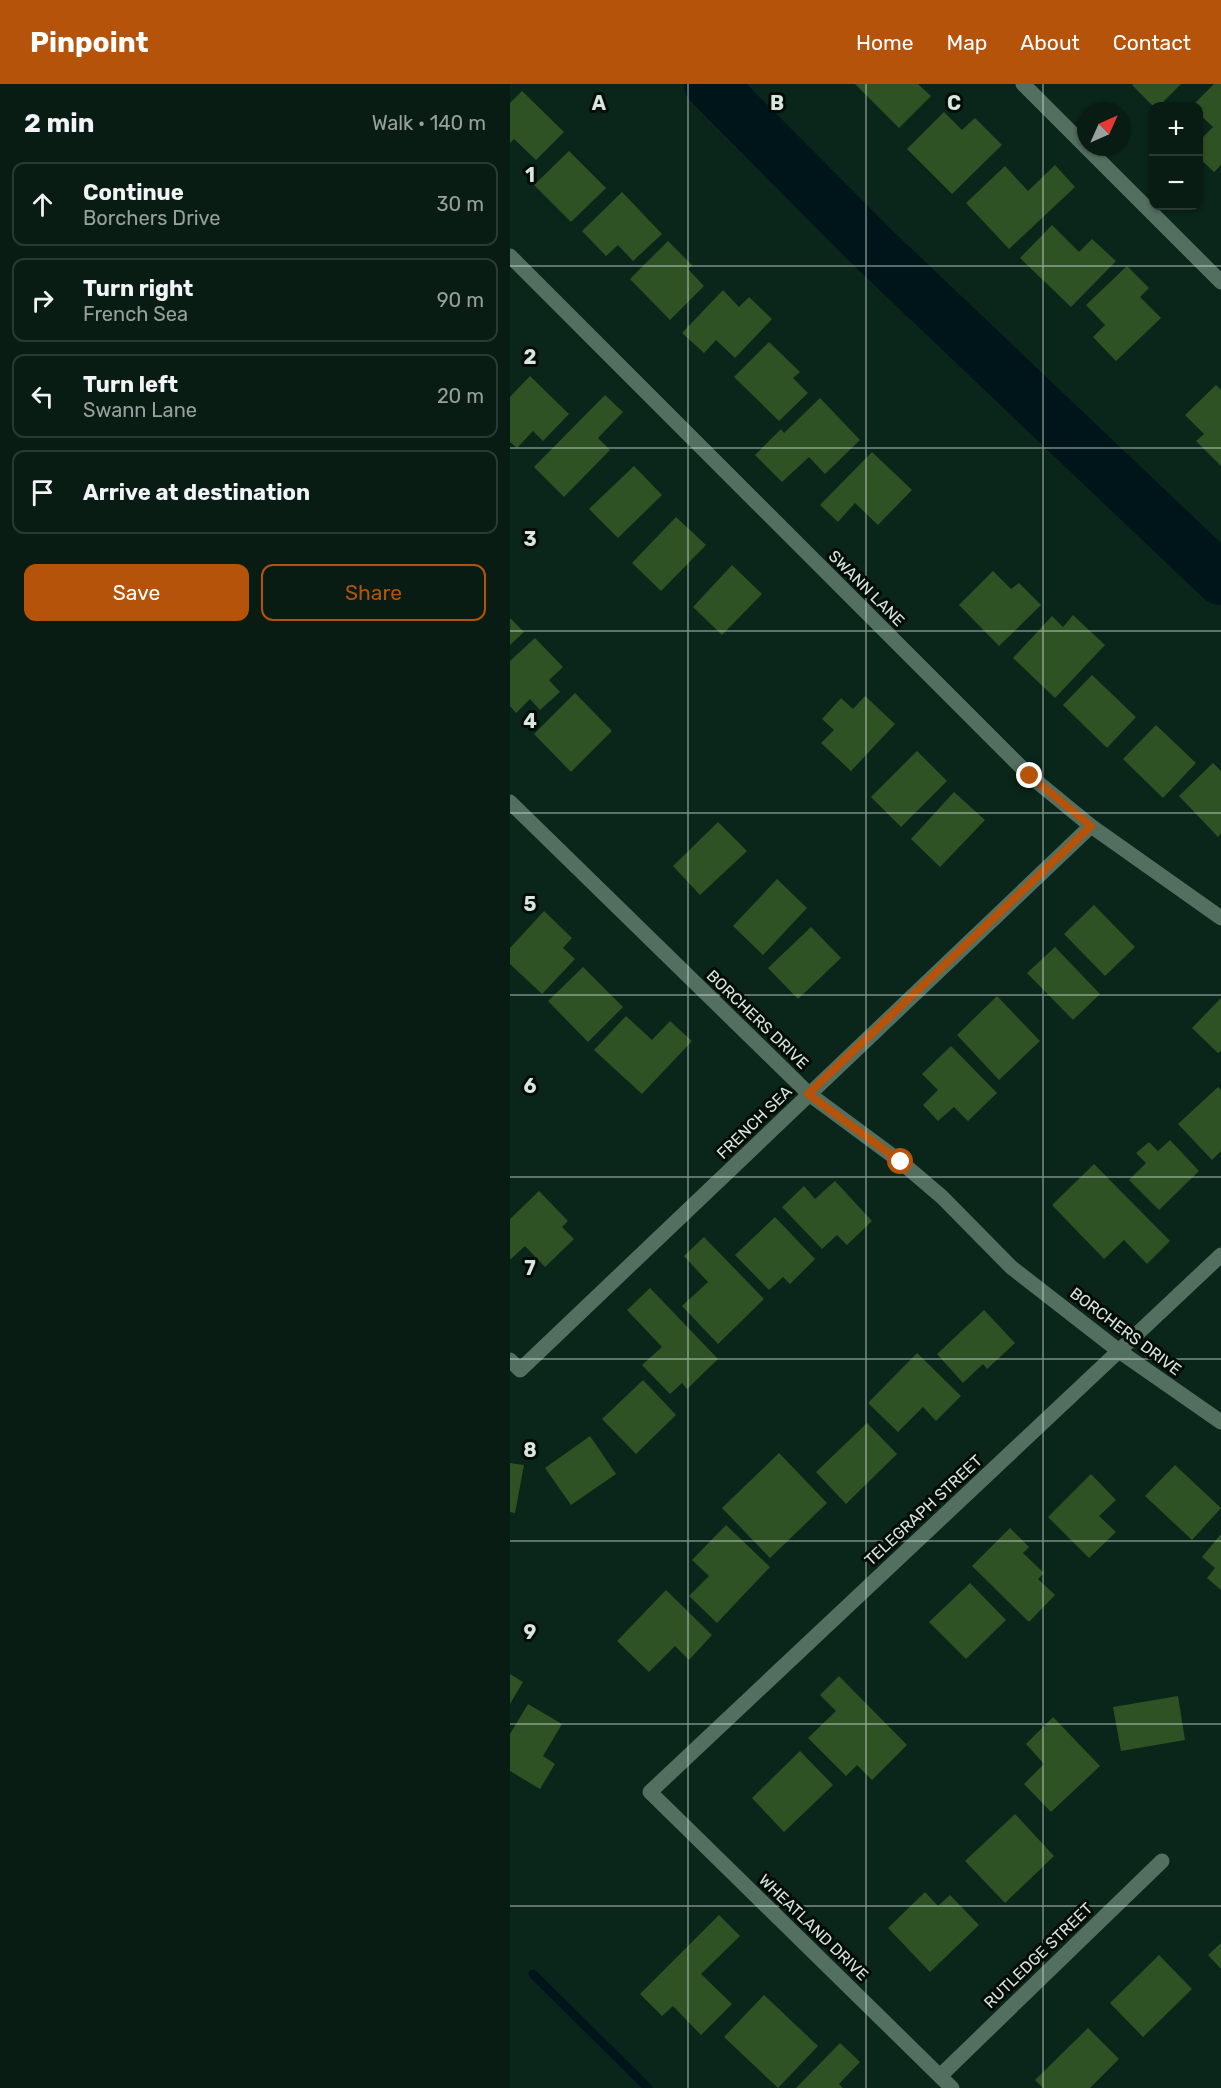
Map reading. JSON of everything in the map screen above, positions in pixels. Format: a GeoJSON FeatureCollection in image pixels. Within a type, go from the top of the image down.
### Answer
{"type":"FeatureCollection","features":[{"type":"Feature","properties":{"kind":"street"},"geometry":{"type":"LineString","coordinates":[[1023,84],[1077,138]]}},
{"type":"Feature","properties":{"kind":"street"},"geometry":{"type":"LineString","coordinates":[[1095,156],[1221,282]]}},
{"type":"Feature","properties":{"kind":"street","name":"SWANN LANE"},"geometry":{"type":"LineString","coordinates":[[510,256],[1030,776],[1091,826],[1221,918]]}},
{"type":"Feature","properties":{"kind":"street","name":"BORCHERS DRIVE"},"geometry":{"type":"LineString","coordinates":[[510,802],[808,1094],[901,1162],[942,1197],[1011,1267],[1119,1351],[1221,1422]]}},
{"type":"Feature","properties":{"kind":"street","name":"FRENCH SEA"},"geometry":{"type":"LineString","coordinates":[[515,1365],[808,1094],[1091,826]]}},
{"type":"Feature","properties":{"kind":"street","name":"TELEGRAPH STREET"},"geometry":{"type":"LineString","coordinates":[[650,1792],[1221,1255]]}},
{"type":"Feature","properties":{"kind":"street","name":"WHEATLAND DRIVE"},"geometry":{"type":"LineString","coordinates":[[650,1792],[952,2088]]}},
{"type":"Feature","properties":{"kind":"street","name":"RUTLEDGE STREET"},"geometry":{"type":"LineString","coordinates":[[940,2076],[1162,1861]]}},
{"type":"Feature","properties":{"kind":"building"},"geometry":{"type":"Polygon","coordinates":[[[855,84],[918,84],[931,96],[899,128],[855,84]]]}},
{"type":"Feature","properties":{"kind":"building"},"geometry":{"type":"Polygon","coordinates":[[[1181,84],[1163,102],[1149,102],[1132,85],[1181,84]]]}},
{"type":"Feature","properties":{"kind":"building"},"geometry":{"type":"Polygon","coordinates":[[[1214,84],[1221,84],[1221,165],[1214,172],[1203,162],[1203,137],[1213,127],[1203,118],[1203,102],[1196,102],[1214,84]]]}},
{"type":"Feature","properties":{"kind":"building"},"geometry":{"type":"Polygon","coordinates":[[[522,91],[564,132],[536,160],[514,139],[510,143],[510,103],[522,91]]]}},
{"type":"Feature","properties":{"kind":"building"},"geometry":{"type":"Polygon","coordinates":[[[944,112],[962,130],[975,118],[1002,145],[952,194],[907,149],[944,112]]]}},
{"type":"Feature","properties":{"kind":"building"},"geometry":{"type":"Polygon","coordinates":[[[569,151],[606,188],[571,222],[534,185],[569,151]]]}},
{"type":"Feature","properties":{"kind":"building"},"geometry":{"type":"Polygon","coordinates":[[[1055,165],[1075,187],[1009,249],[966,203],[1005,166],[1028,191],[1055,165]]]}},
{"type":"Feature","properties":{"kind":"building"},"geometry":{"type":"Polygon","coordinates":[[[622,192],[662,234],[633,261],[618,245],[606,256],[582,231],[622,192]]]}},
{"type":"Feature","properties":{"kind":"building"},"geometry":{"type":"Polygon","coordinates":[[[1052,225],[1079,252],[1092,239],[1116,261],[1071,307],[1020,258],[1052,225]]]}},
{"type":"Feature","properties":{"kind":"building"},"geometry":{"type":"Polygon","coordinates":[[[668,241],[692,265],[688,269],[704,286],[670,320],[630,279],[668,241]]]}},
{"type":"Feature","properties":{"kind":"building"},"geometry":{"type":"Polygon","coordinates":[[[1127,266],[1149,288],[1140,297],[1161,318],[1116,361],[1093,337],[1105,325],[1086,305],[1127,266]]]}},
{"type":"Feature","properties":{"kind":"building"},"geometry":{"type":"Polygon","coordinates":[[[723,290],[739,307],[749,297],[772,319],[735,358],[716,340],[704,353],[682,333],[723,290]]]}},
{"type":"Feature","properties":{"kind":"building"},"geometry":{"type":"Polygon","coordinates":[[[769,342],[800,372],[793,378],[808,393],[779,421],[734,377],[769,342]]]}},
{"type":"Feature","properties":{"kind":"building"},"geometry":{"type":"Polygon","coordinates":[[[530,376],[569,414],[543,441],[533,431],[517,448],[510,442],[510,397],[530,376]]]}},
{"type":"Feature","properties":{"kind":"building"},"geometry":{"type":"Polygon","coordinates":[[[1216,385],[1221,390],[1221,466],[1196,441],[1204,434],[1185,415],[1216,385]]]}},
{"type":"Feature","properties":{"kind":"building"},"geometry":{"type":"Polygon","coordinates":[[[605,395],[623,412],[598,438],[610,450],[564,497],[534,467],[605,395]]]}},
{"type":"Feature","properties":{"kind":"building"},"geometry":{"type":"Polygon","coordinates":[[[820,398],[860,440],[825,474],[809,457],[782,482],[755,455],[781,429],[784,433],[820,398]]]}},
{"type":"Feature","properties":{"kind":"building"},"geometry":{"type":"Polygon","coordinates":[[[872,452],[912,490],[878,525],[855,503],[838,522],[820,505],[872,452]]]}},
{"type":"Feature","properties":{"kind":"building"},"geometry":{"type":"Polygon","coordinates":[[[634,466],[662,495],[618,538],[589,509],[634,466]]]}},
{"type":"Feature","properties":{"kind":"building"},"geometry":{"type":"Polygon","coordinates":[[[676,517],[706,545],[661,591],[632,563],[676,517]]]}},
{"type":"Feature","properties":{"kind":"building"},"geometry":{"type":"Polygon","coordinates":[[[732,565],[762,594],[722,635],[693,607],[732,565]]]}},
{"type":"Feature","properties":{"kind":"building"},"geometry":{"type":"Polygon","coordinates":[[[993,571],[1011,589],[1019,583],[1041,605],[999,646],[959,605],[993,571]]]}},
{"type":"Feature","properties":{"kind":"building"},"geometry":{"type":"Polygon","coordinates":[[[1073,615],[1105,645],[1055,698],[1013,658],[1052,616],[1063,627],[1073,615]]]}},
{"type":"Feature","properties":{"kind":"building"},"geometry":{"type":"Polygon","coordinates":[[[510,618],[524,632],[510,645],[510,618]]]}},
{"type":"Feature","properties":{"kind":"building"},"geometry":{"type":"Polygon","coordinates":[[[535,638],[563,667],[549,680],[560,692],[540,710],[530,699],[516,713],[510,706],[510,661],[535,638]]]}},
{"type":"Feature","properties":{"kind":"building"},"geometry":{"type":"Polygon","coordinates":[[[1092,675],[1136,717],[1107,748],[1063,705],[1092,675]]]}},
{"type":"Feature","properties":{"kind":"building"},"geometry":{"type":"Polygon","coordinates":[[[575,693],[612,731],[571,772],[534,734],[575,693]]]}},
{"type":"Feature","properties":{"kind":"building"},"geometry":{"type":"Polygon","coordinates":[[[865,696],[895,724],[851,771],[821,743],[834,730],[822,719],[841,698],[853,709],[865,696]]]}},
{"type":"Feature","properties":{"kind":"building"},"geometry":{"type":"Polygon","coordinates":[[[1156,725],[1196,763],[1163,798],[1123,759],[1156,725]]]}},
{"type":"Feature","properties":{"kind":"building"},"geometry":{"type":"Polygon","coordinates":[[[917,751],[947,781],[901,827],[871,797],[917,751]]]}},
{"type":"Feature","properties":{"kind":"building"},"geometry":{"type":"Polygon","coordinates":[[[1213,763],[1221,771],[1221,833],[1218,837],[1179,796],[1213,763]]]}},
{"type":"Feature","properties":{"kind":"building"},"geometry":{"type":"Polygon","coordinates":[[[954,792],[985,820],[940,867],[911,839],[954,792]]]}},
{"type":"Feature","properties":{"kind":"building"},"geometry":{"type":"Polygon","coordinates":[[[718,822],[747,851],[700,895],[673,866],[718,822]]]}},
{"type":"Feature","properties":{"kind":"building"},"geometry":{"type":"Polygon","coordinates":[[[777,879],[807,908],[763,955],[733,926],[777,879]]]}},
{"type":"Feature","properties":{"kind":"building"},"geometry":{"type":"Polygon","coordinates":[[[1094,905],[1135,947],[1105,976],[1064,934],[1094,905]]]}},
{"type":"Feature","properties":{"kind":"building"},"geometry":{"type":"Polygon","coordinates":[[[544,911],[572,938],[563,948],[575,959],[542,994],[510,964],[510,948],[544,911]]]}},
{"type":"Feature","properties":{"kind":"building"},"geometry":{"type":"Polygon","coordinates":[[[811,927],[841,958],[798,999],[768,968],[811,927]]]}},
{"type":"Feature","properties":{"kind":"building"},"geometry":{"type":"Polygon","coordinates":[[[1055,947],[1100,994],[1073,1020],[1027,973],[1055,947]]]}},
{"type":"Feature","properties":{"kind":"building"},"geometry":{"type":"Polygon","coordinates":[[[583,967],[623,1007],[588,1042],[548,1001],[583,967]]]}},
{"type":"Feature","properties":{"kind":"building"},"geometry":{"type":"Polygon","coordinates":[[[997,996],[1040,1041],[999,1080],[957,1035],[997,996]]]}},
{"type":"Feature","properties":{"kind":"building"},"geometry":{"type":"Polygon","coordinates":[[[1221,998],[1221,1051],[1218,1053],[1192,1028],[1221,998]]]}},
{"type":"Feature","properties":{"kind":"building"},"geometry":{"type":"Polygon","coordinates":[[[626,1016],[652,1040],[670,1021],[692,1041],[642,1094],[594,1050],[626,1016]]]}},
{"type":"Feature","properties":{"kind":"building"},"geometry":{"type":"Polygon","coordinates":[[[951,1046],[997,1093],[968,1121],[954,1107],[938,1121],[923,1105],[938,1090],[922,1074],[951,1046]]]}},
{"type":"Feature","properties":{"kind":"building"},"geometry":{"type":"Polygon","coordinates":[[[1218,1087],[1221,1090],[1221,1151],[1212,1160],[1178,1124],[1218,1087]]]}},
{"type":"Feature","properties":{"kind":"building"},"geometry":{"type":"Polygon","coordinates":[[[1170,1140],[1199,1171],[1159,1210],[1129,1180],[1146,1163],[1136,1153],[1149,1142],[1158,1151],[1170,1140]]]}},
{"type":"Feature","properties":{"kind":"building"},"geometry":{"type":"Polygon","coordinates":[[[1094,1164],[1170,1241],[1147,1264],[1124,1240],[1104,1259],[1052,1205],[1094,1164]]]}},
{"type":"Feature","properties":{"kind":"building"},"geometry":{"type":"Polygon","coordinates":[[[835,1181],[872,1221],[847,1245],[837,1235],[822,1249],[782,1207],[804,1186],[815,1199],[835,1181]]]}},
{"type":"Feature","properties":{"kind":"building"},"geometry":{"type":"Polygon","coordinates":[[[539,1191],[568,1221],[562,1227],[574,1239],[545,1267],[525,1246],[510,1258],[510,1219],[539,1191]]]}},
{"type":"Feature","properties":{"kind":"building"},"geometry":{"type":"Polygon","coordinates":[[[775,1217],[815,1259],[790,1284],[783,1277],[769,1290],[735,1255],[775,1217]]]}},
{"type":"Feature","properties":{"kind":"building"},"geometry":{"type":"Polygon","coordinates":[[[704,1237],[764,1299],[718,1344],[682,1306],[708,1282],[684,1256],[704,1237]]]}},
{"type":"Feature","properties":{"kind":"building"},"geometry":{"type":"Polygon","coordinates":[[[650,1288],[718,1359],[687,1389],[682,1383],[670,1394],[642,1365],[662,1347],[627,1310],[650,1288]]]}},
{"type":"Feature","properties":{"kind":"building"},"geometry":{"type":"Polygon","coordinates":[[[984,1310],[1015,1343],[987,1369],[983,1364],[963,1383],[937,1354],[984,1310]]]}},
{"type":"Feature","properties":{"kind":"building"},"geometry":{"type":"Polygon","coordinates":[[[917,1353],[961,1396],[936,1421],[923,1407],[898,1432],[868,1403],[917,1353]]]}},
{"type":"Feature","properties":{"kind":"building"},"geometry":{"type":"Polygon","coordinates":[[[643,1380],[676,1415],[636,1454],[602,1419],[643,1380]]]}},
{"type":"Feature","properties":{"kind":"building"},"geometry":{"type":"Polygon","coordinates":[[[867,1423],[897,1454],[846,1504],[816,1472],[867,1423]]]}},
{"type":"Feature","properties":{"kind":"building"},"geometry":{"type":"Polygon","coordinates":[[[590,1436],[616,1474],[571,1505],[545,1468],[590,1436]]]}},
{"type":"Feature","properties":{"kind":"building"},"geometry":{"type":"Polygon","coordinates":[[[779,1453],[827,1503],[770,1558],[722,1508],[779,1453]]]}},
{"type":"Feature","properties":{"kind":"building"},"geometry":{"type":"Polygon","coordinates":[[[510,1463],[524,1465],[515,1513],[510,1512],[510,1463]]]}},
{"type":"Feature","properties":{"kind":"building"},"geometry":{"type":"Polygon","coordinates":[[[1175,1465],[1221,1508],[1192,1540],[1145,1496],[1175,1465]]]}},
{"type":"Feature","properties":{"kind":"building"},"geometry":{"type":"Polygon","coordinates":[[[1091,1474],[1116,1500],[1099,1516],[1116,1532],[1089,1558],[1048,1517],[1091,1474]]]}},
{"type":"Feature","properties":{"kind":"building"},"geometry":{"type":"Polygon","coordinates":[[[726,1525],[770,1567],[717,1623],[689,1596],[709,1576],[692,1560],[726,1525]]]}},
{"type":"Feature","properties":{"kind":"building"},"geometry":{"type":"Polygon","coordinates":[[[1010,1528],[1029,1547],[1023,1553],[1044,1573],[1038,1579],[1055,1595],[1029,1622],[972,1566],[1010,1528]]]}},
{"type":"Feature","properties":{"kind":"building"},"geometry":{"type":"Polygon","coordinates":[[[1221,1534],[1221,1590],[1207,1578],[1215,1568],[1202,1557],[1221,1534]]]}},
{"type":"Feature","properties":{"kind":"building"},"geometry":{"type":"Polygon","coordinates":[[[970,1583],[1006,1620],[966,1659],[929,1622],[970,1583]]]}},
{"type":"Feature","properties":{"kind":"building"},"geometry":{"type":"Polygon","coordinates":[[[666,1590],[712,1635],[689,1660],[675,1646],[649,1672],[617,1641],[666,1590]]]}},
{"type":"Feature","properties":{"kind":"building"},"geometry":{"type":"Polygon","coordinates":[[[510,1674],[523,1682],[510,1704],[510,1674]]]}},
{"type":"Feature","properties":{"kind":"building"},"geometry":{"type":"Polygon","coordinates":[[[839,1676],[907,1745],[872,1780],[857,1765],[846,1776],[808,1738],[836,1711],[820,1695],[839,1676]]]}},
{"type":"Feature","properties":{"kind":"building"},"geometry":{"type":"Polygon","coordinates":[[[1178,1696],[1185,1740],[1121,1751],[1113,1707],[1178,1696]]]}},
{"type":"Feature","properties":{"kind":"building"},"geometry":{"type":"Polygon","coordinates":[[[528,1704],[562,1724],[543,1756],[555,1764],[540,1789],[510,1771],[510,1734],[528,1704]]]}},
{"type":"Feature","properties":{"kind":"building"},"geometry":{"type":"Polygon","coordinates":[[[1053,1717],[1100,1766],[1051,1812],[1024,1784],[1044,1764],[1026,1744],[1053,1717]]]}},
{"type":"Feature","properties":{"kind":"building"},"geometry":{"type":"Polygon","coordinates":[[[800,1751],[833,1785],[784,1832],[752,1798],[800,1751]]]}},
{"type":"Feature","properties":{"kind":"building"},"geometry":{"type":"Polygon","coordinates":[[[1015,1814],[1054,1856],[1005,1903],[965,1861],[1015,1814]]]}},
{"type":"Feature","properties":{"kind":"building"},"geometry":{"type":"Polygon","coordinates":[[[925,1892],[938,1906],[950,1895],[979,1925],[930,1972],[888,1928],[925,1892]]]}},
{"type":"Feature","properties":{"kind":"building"},"geometry":{"type":"Polygon","coordinates":[[[719,1915],[740,1936],[701,1974],[732,2004],[701,2035],[673,2006],[662,2016],[640,1994],[719,1915]]]}},
{"type":"Feature","properties":{"kind":"building"},"geometry":{"type":"Polygon","coordinates":[[[1221,1943],[1221,1969],[1208,1955],[1221,1943]]]}},
{"type":"Feature","properties":{"kind":"building"},"geometry":{"type":"Polygon","coordinates":[[[1159,1955],[1192,1989],[1143,2037],[1110,2003],[1159,1955]]]}},
{"type":"Feature","properties":{"kind":"building"},"geometry":{"type":"Polygon","coordinates":[[[764,1995],[818,2046],[778,2088],[724,2037],[764,1995]]]}},
{"type":"Feature","properties":{"kind":"building"},"geometry":{"type":"Polygon","coordinates":[[[1088,2028],[1119,2059],[1090,2088],[1043,2088],[1035,2080],[1088,2028]]]}},
{"type":"Feature","properties":{"kind":"building"},"geometry":{"type":"Polygon","coordinates":[[[840,2043],[860,2062],[839,2084],[843,2088],[796,2088],[840,2043]]]}},
{"type":"Feature","properties":{"kind":"waterway"},"geometry":{"type":"LineString","coordinates":[[710,84],[875,250],[1221,579]]}},
{"type":"Feature","properties":{"kind":"waterway"},"geometry":{"type":"LineString","coordinates":[[533,1974],[648,2088]]}},
{"type":"Feature","properties":{"kind":"route"},"geometry":{"type":"LineString","coordinates":[[901,1162],[808,1094],[1091,826],[1030,776]]}}]}
